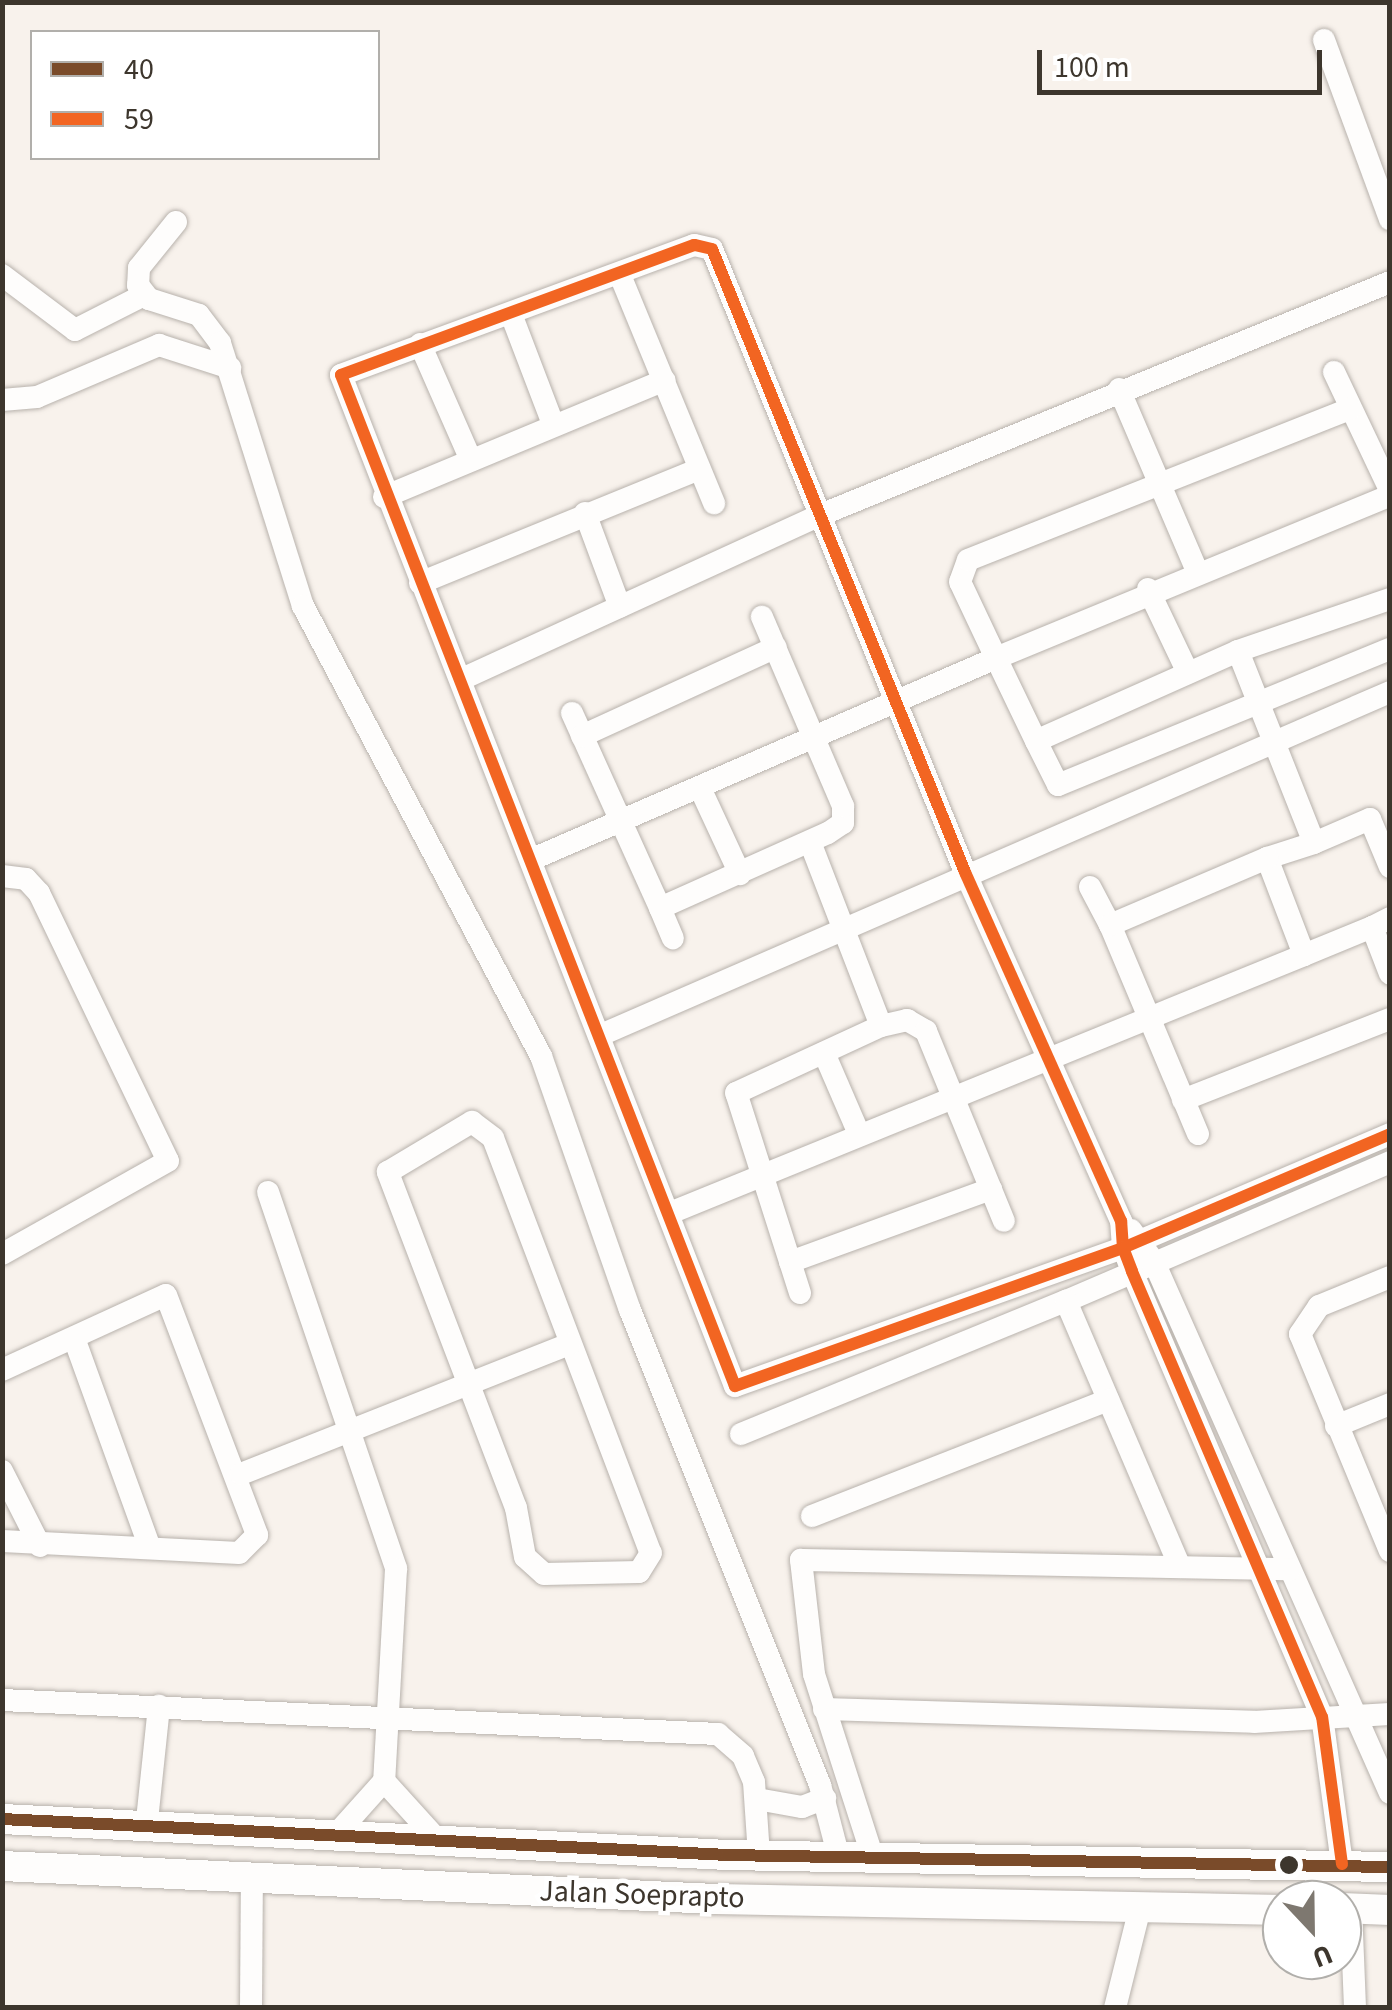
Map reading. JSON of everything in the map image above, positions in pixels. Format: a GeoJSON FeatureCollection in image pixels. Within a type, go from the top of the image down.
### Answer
{"type":"FeatureCollection","features":[{"type":"Feature","properties":{"kind":"highway","name":"Jalan Soeprapto"},"geometry":{"type":"LineString","coordinates":[[2,1820],[146,1830],[759,1856],[1390,1867]]}},
{"type":"Feature","properties":{"kind":"highway"},"geometry":{"type":"LineString","coordinates":[[884,1859],[894,1903]]}},
{"type":"Feature","properties":{"kind":"highway","name":"Jalan Soeprapto"},"geometry":{"type":"LineString","coordinates":[[2,1866],[894,1903],[1262,1910]]}},
{"type":"Feature","properties":{"kind":"highway"},"geometry":{"type":"LineString","coordinates":[[1362,1909],[1390,1910]]}},
{"type":"Feature","properties":{"kind":"street"},"geometry":{"type":"LineString","coordinates":[[1324,40],[1390,219]]}},
{"type":"Feature","properties":{"kind":"street"},"geometry":{"type":"LineString","coordinates":[[144,295],[137,273],[176,222]]}},
{"type":"Feature","properties":{"kind":"street"},"geometry":{"type":"LineString","coordinates":[[1390,1134],[1133,1244],[740,1388],[535,858],[384,497],[341,376],[694,245],[712,249],[902,698],[964,872],[1121,1221],[1133,1244],[1154,1262],[1390,1793]]}},
{"type":"Feature","properties":{"kind":"street"},"geometry":{"type":"LineString","coordinates":[[2,275],[75,330],[144,295],[199,315],[230,368],[303,606],[541,1056],[630,1310],[825,1798],[840,1858]]}},
{"type":"Feature","properties":{"kind":"street"},"geometry":{"type":"LineString","coordinates":[[620,275],[714,503]]}},
{"type":"Feature","properties":{"kind":"street"},"geometry":{"type":"LineString","coordinates":[[462,679],[823,514],[1119,389],[1390,282]]}},
{"type":"Feature","properties":{"kind":"street"},"geometry":{"type":"LineString","coordinates":[[511,314],[553,424]]}},
{"type":"Feature","properties":{"kind":"street"},"geometry":{"type":"LineString","coordinates":[[420,344],[471,460]]}},
{"type":"Feature","properties":{"kind":"street"},"geometry":{"type":"LineString","coordinates":[[2,400],[38,397],[158,345],[230,368]]}},
{"type":"Feature","properties":{"kind":"street"},"geometry":{"type":"LineString","coordinates":[[535,858],[1148,588],[1389,492],[1334,372]]}},
{"type":"Feature","properties":{"kind":"street"},"geometry":{"type":"LineString","coordinates":[[384,497],[666,380]]}},
{"type":"Feature","properties":{"kind":"street"},"geometry":{"type":"LineString","coordinates":[[1119,389],[1196,570]]}},
{"type":"Feature","properties":{"kind":"street"},"geometry":{"type":"LineString","coordinates":[[1350,409],[958,566],[996,658],[1061,791],[1256,701],[1390,649]]}},
{"type":"Feature","properties":{"kind":"street"},"geometry":{"type":"LineString","coordinates":[[420,583],[700,469]]}},
{"type":"Feature","properties":{"kind":"street"},"geometry":{"type":"LineString","coordinates":[[585,513],[620,608]]}},
{"type":"Feature","properties":{"kind":"street"},"geometry":{"type":"LineString","coordinates":[[1148,588],[1188,672]]}},
{"type":"Feature","properties":{"kind":"street"},"geometry":{"type":"LineString","coordinates":[[1036,741],[1238,651],[1390,598]]}},
{"type":"Feature","properties":{"kind":"street"},"geometry":{"type":"LineString","coordinates":[[660,908],[810,842],[845,813],[762,617]]}},
{"type":"Feature","properties":{"kind":"street"},"geometry":{"type":"LineString","coordinates":[[582,736],[776,647]]}},
{"type":"Feature","properties":{"kind":"street"},"geometry":{"type":"LineString","coordinates":[[1238,651],[1314,843]]}},
{"type":"Feature","properties":{"kind":"street"},"geometry":{"type":"LineString","coordinates":[[603,1034],[964,872],[1390,692]]}},
{"type":"Feature","properties":{"kind":"street"},"geometry":{"type":"LineString","coordinates":[[572,714],[673,938]]}},
{"type":"Feature","properties":{"kind":"street"},"geometry":{"type":"LineString","coordinates":[[700,788],[740,874]]}},
{"type":"Feature","properties":{"kind":"street"},"geometry":{"type":"LineString","coordinates":[[1110,925],[1380,815],[1390,867]]}},
{"type":"Feature","properties":{"kind":"street"},"geometry":{"type":"LineString","coordinates":[[810,842],[881,1026]]}},
{"type":"Feature","properties":{"kind":"street"},"geometry":{"type":"LineString","coordinates":[[1267,858],[1304,955]]}},
{"type":"Feature","properties":{"kind":"street"},"geometry":{"type":"LineString","coordinates":[[2,876],[26,878],[39,893],[168,1161],[2,1254]]}},
{"type":"Feature","properties":{"kind":"street"},"geometry":{"type":"LineString","coordinates":[[1090,887],[1110,925],[1198,1134]]}},
{"type":"Feature","properties":{"kind":"street"},"geometry":{"type":"LineString","coordinates":[[670,1213],[1381,922],[1390,974]]}},
{"type":"Feature","properties":{"kind":"street"},"geometry":{"type":"LineString","coordinates":[[1182,1100],[1390,1019]]}},
{"type":"Feature","properties":{"kind":"street"},"geometry":{"type":"LineString","coordinates":[[800,1294],[760,1178],[736,1092],[881,1026],[922,1025],[958,1098],[1004,1221]]}},
{"type":"Feature","properties":{"kind":"street"},"geometry":{"type":"LineString","coordinates":[[824,1053],[859,1134]]}},
{"type":"Feature","properties":{"kind":"street"},"geometry":{"type":"LineString","coordinates":[[472,1122],[494,1138],[569,1344],[651,1552],[639,1572],[544,1574],[529,1563],[388,1172],[472,1122]]}},
{"type":"Feature","properties":{"kind":"street"},"geometry":{"type":"LineString","coordinates":[[741,1434],[1390,1162]]}},
{"type":"Feature","properties":{"kind":"street"},"geometry":{"type":"LineString","coordinates":[[790,1262],[991,1188]]}},
{"type":"Feature","properties":{"kind":"street"},"geometry":{"type":"LineString","coordinates":[[268,1192],[352,1428],[396,1569],[384,1781],[332,1838]]}},
{"type":"Feature","properties":{"kind":"street"},"geometry":{"type":"LineString","coordinates":[[1133,1244],[1132,1272],[1262,1567],[1322,1717],[1342,1864]]}},
{"type":"Feature","properties":{"kind":"street"},"geometry":{"type":"LineString","coordinates":[[1387,1538],[1304,1353],[1303,1318],[1390,1277]]}},
{"type":"Feature","properties":{"kind":"street"},"geometry":{"type":"LineString","coordinates":[[2,1370],[74,1338],[151,1296],[171,1298],[241,1474],[253,1547],[40,1546],[2,1542]]}},
{"type":"Feature","properties":{"kind":"street"},"geometry":{"type":"LineString","coordinates":[[1066,1300],[1180,1566]]}},
{"type":"Feature","properties":{"kind":"street"},"geometry":{"type":"LineString","coordinates":[[74,1338],[150,1548]]}},
{"type":"Feature","properties":{"kind":"street"},"geometry":{"type":"LineString","coordinates":[[241,1474],[569,1344]]}},
{"type":"Feature","properties":{"kind":"street"},"geometry":{"type":"LineString","coordinates":[[812,1516],[1108,1400]]}},
{"type":"Feature","properties":{"kind":"street"},"geometry":{"type":"LineString","coordinates":[[1336,1426],[1390,1404]]}},
{"type":"Feature","properties":{"kind":"street"},"geometry":{"type":"LineString","coordinates":[[2,1471],[40,1546]]}},
{"type":"Feature","properties":{"kind":"street"},"geometry":{"type":"LineString","coordinates":[[884,1859],[824,1708],[801,1560],[1290,1570]]}},
{"type":"Feature","properties":{"kind":"street"},"geometry":{"type":"LineString","coordinates":[[2,1700],[718,1734],[743,1756],[757,1799],[759,1856]]}},
{"type":"Feature","properties":{"kind":"street"},"geometry":{"type":"LineString","coordinates":[[146,1830],[160,1706]]}},
{"type":"Feature","properties":{"kind":"street"},"geometry":{"type":"LineString","coordinates":[[824,1708],[1067,1720],[1390,1714]]}},
{"type":"Feature","properties":{"kind":"street"},"geometry":{"type":"LineString","coordinates":[[384,1781],[442,1844]]}},
{"type":"Feature","properties":{"kind":"street"},"geometry":{"type":"LineString","coordinates":[[757,1799],[802,1807],[825,1798]]}},
{"type":"Feature","properties":{"kind":"street"},"geometry":{"type":"LineString","coordinates":[[251,2008],[252,1879]]}},
{"type":"Feature","properties":{"kind":"street"},"geometry":{"type":"LineString","coordinates":[[1116,2008],[1140,1908]]}},
{"type":"Feature","properties":{"kind":"street"},"geometry":{"type":"LineString","coordinates":[[1352,1980],[1355,2008]]}},
{"type":"Feature","properties":{"kind":"transit line","name":"59"},"geometry":{"type":"LineString","coordinates":[[1342,1864],[1322,1717],[1132,1271],[1123,1248],[1121,1221],[965,872],[712,249],[694,245],[341,375],[735,1386],[1123,1248],[1390,1134]]}},
{"type":"Feature","properties":{"kind":"transit line","name":"40"},"geometry":{"type":"LineString","coordinates":[[2,1819],[727,1855],[1390,1867]]}}]}
